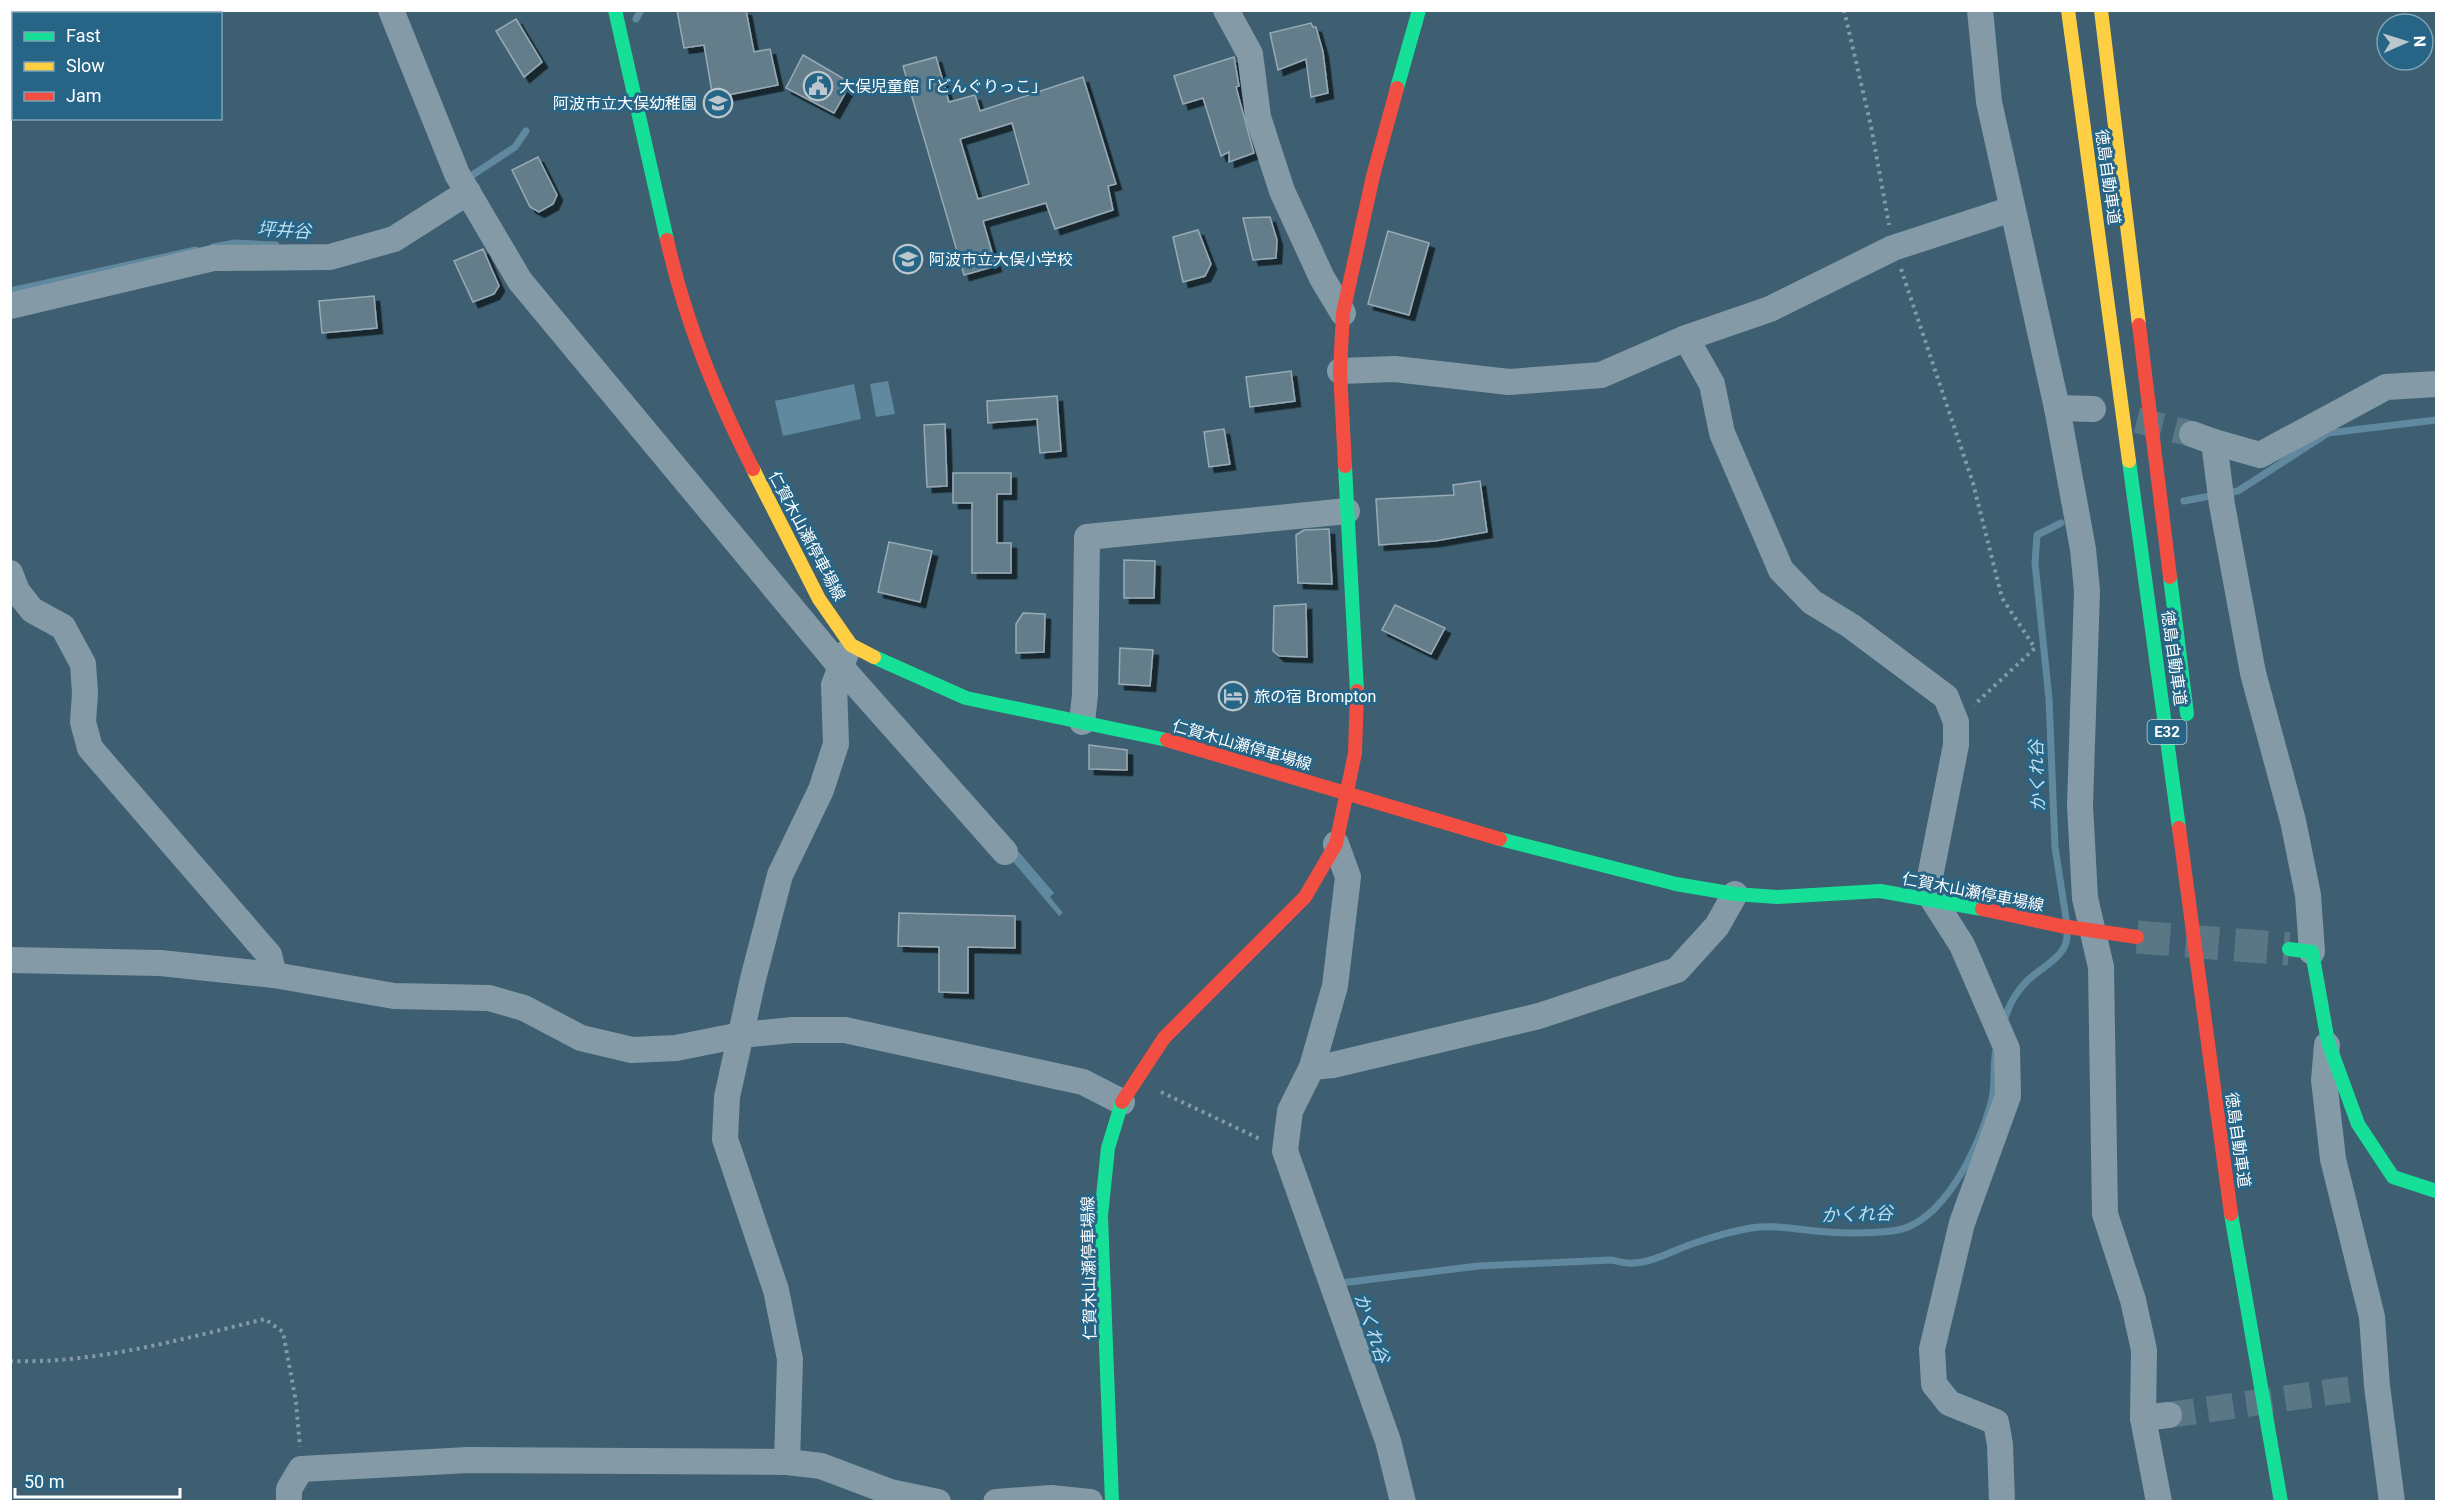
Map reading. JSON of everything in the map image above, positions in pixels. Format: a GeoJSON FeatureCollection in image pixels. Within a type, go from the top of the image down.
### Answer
{"type":"FeatureCollection","features":[{"type":"Feature","properties":{"kind":"main road","name":"仁賀木山瀬停車場線"},"geometry":{"type":"LineString","coordinates":[[615,10],[679,294],[717,398],[845,655],[911,675],[966,698],[1160,738],[1463,829],[1676,884],[1735,894],[1777,897],[1880,891],[1932,898],[2076,929],[2137,937]]}},
{"type":"Feature","properties":{"kind":"main road"},"geometry":{"type":"LineString","coordinates":[[1348,793],[1355,753],[1357,673],[1340,371],[1343,313],[1373,176],[1419,10]]}},
{"type":"Feature","properties":{"kind":"main road","name":"徳島自動車道"},"geometry":{"type":"LineString","coordinates":[[2068,10],[2230,1209],[2282,1502]]}},
{"type":"Feature","properties":{"kind":"main road","name":"徳島自動車道"},"geometry":{"type":"LineString","coordinates":[[2101,10],[2188,727]]}},
{"type":"Feature","properties":{"kind":"main road","name":"仁賀木山瀬停車場線"},"geometry":{"type":"LineString","coordinates":[[1112,1502],[1101,1216],[1108,1148],[1122,1102],[1134,1080],[1164,1038],[1305,897],[1336,844],[1348,793]]}},
{"type":"Feature","properties":{"kind":"main road"},"geometry":{"type":"LineString","coordinates":[[2301,951],[2328,1042],[2358,1124],[2393,1177],[2436,1191]]}},
{"type":"Feature","properties":{"kind":"main road","name":"徳島自動車道"},"geometry":{"type":"LineString","coordinates":[[2246,1214],[2273,1452]]}},
{"type":"Feature","properties":{"kind":"street"},"geometry":{"type":"LineString","coordinates":[[391,10],[463,183],[520,281],[845,655],[1005,852]]}},
{"type":"Feature","properties":{"kind":"street"},"geometry":{"type":"LineString","coordinates":[[1226,10],[1250,54],[1258,117],[1282,191],[1322,278],[1343,313]]}},
{"type":"Feature","properties":{"kind":"street"},"geometry":{"type":"LineString","coordinates":[[1980,10],[1989,102],[2057,408],[2083,549],[2087,591],[2080,805],[2085,898],[2076,929],[2101,968],[2105,1214],[2133,1300],[2144,1350],[2143,1418],[2159,1502]]}},
{"type":"Feature","properties":{"kind":"street"},"geometry":{"type":"LineString","coordinates":[[10,306],[213,258],[330,257],[394,239],[463,183]]}},
{"type":"Feature","properties":{"kind":"street"},"geometry":{"type":"LineString","coordinates":[[1340,371],[1395,369],[1509,382],[1601,375],[1686,338],[1770,309],[1893,248],[2012,209]]}},
{"type":"Feature","properties":{"kind":"street"},"geometry":{"type":"LineString","coordinates":[[1686,338],[1712,384],[1722,433],[1781,570],[1812,602],[1851,626],[1946,697],[1956,722],[1956,745],[1931,872],[1932,898],[1962,945],[2007,1049],[2008,1096],[1962,1223],[1932,1349],[1934,1384],[1950,1403],[1996,1422],[2000,1445],[2002,1502]]}},
{"type":"Feature","properties":{"kind":"street"},"geometry":{"type":"LineString","coordinates":[[2301,951],[2308,895],[2253,673],[2221,493],[2203,438],[2260,455],[2386,387],[2436,384]]}},
{"type":"Feature","properties":{"kind":"street"},"geometry":{"type":"LineString","coordinates":[[2057,408],[2093,409]]}},
{"type":"Feature","properties":{"kind":"street"},"geometry":{"type":"LineString","coordinates":[[1082,722],[1085,695],[1087,537],[1347,511]]}},
{"type":"Feature","properties":{"kind":"street"},"geometry":{"type":"LineString","coordinates":[[10,573],[17,591],[32,610],[63,627],[83,664],[86,693],[83,722],[90,748],[269,955],[274,975]]}},
{"type":"Feature","properties":{"kind":"street"},"geometry":{"type":"LineString","coordinates":[[787,1462],[790,1359],[776,1290],[725,1139],[727,1097],[780,875],[821,790],[836,744],[834,685],[845,655]]}},
{"type":"Feature","properties":{"kind":"street"},"geometry":{"type":"LineString","coordinates":[[1336,844],[1348,877],[1335,986],[1312,1067],[1290,1111],[1285,1151],[1388,1441],[1403,1502]]}},
{"type":"Feature","properties":{"kind":"street"},"geometry":{"type":"LineString","coordinates":[[1312,1067],[1333,1065],[1539,1016],[1677,970],[1717,926],[1735,894]]}},
{"type":"Feature","properties":{"kind":"street"},"geometry":{"type":"LineString","coordinates":[[10,960],[160,963],[274,975],[394,996],[489,998],[524,1008],[581,1038],[632,1050],[676,1048],[741,1035],[792,1030],[845,1030],[1083,1082],[1122,1102]]}},
{"type":"Feature","properties":{"kind":"street"},"geometry":{"type":"LineString","coordinates":[[2328,1042],[2324,1080],[2333,1159],[2372,1317],[2368,1387],[2392,1502]]}},
{"type":"Feature","properties":{"kind":"street"},"geometry":{"type":"LineString","coordinates":[[2143,1418],[2169,1415]]}},
{"type":"Feature","properties":{"kind":"street"},"geometry":{"type":"LineString","coordinates":[[290,1502],[289,1489],[301,1469],[468,1460],[787,1462],[821,1466],[890,1492],[938,1502]]}},
{"type":"Feature","properties":{"kind":"street"},"geometry":{"type":"LineString","coordinates":[[996,1502],[1051,1498],[1090,1502]]}},
{"type":"Feature","properties":{"kind":"path"},"geometry":{"type":"LineString","coordinates":[[1844,10],[1871,126],[1893,248],[1973,483],[2002,598],[2035,648],[1956,722]]}},
{"type":"Feature","properties":{"kind":"path"},"geometry":{"type":"LineString","coordinates":[[1134,1080],[1285,1151]]}},
{"type":"Feature","properties":{"kind":"path"},"geometry":{"type":"LineString","coordinates":[[10,1361],[33,1362],[144,1348],[265,1318],[283,1332],[296,1402],[301,1469]]}},
{"type":"Feature","properties":{"kind":"water"},"geometry":{"type":"Polygon","coordinates":[[[888,381],[895,414],[876,417],[870,384],[888,381]]]}},
{"type":"Feature","properties":{"kind":"water"},"geometry":{"type":"Polygon","coordinates":[[[854,384],[861,419],[783,436],[775,401],[854,384]]]}},
{"type":"Feature","properties":{"kind":"water"},"geometry":{"type":"Polygon","coordinates":[[[1018,851],[1054,893],[1050,897],[1063,913],[1059,916],[1010,858],[1018,851]]]}},
{"type":"Feature","properties":{"kind":"building"},"geometry":{"type":"Polygon","coordinates":[[[677,10],[746,10],[754,52],[770,49],[778,85],[713,98],[704,45],[684,48],[677,10]]]}},
{"type":"Feature","properties":{"kind":"building"},"geometry":{"type":"Polygon","coordinates":[[[516,19],[542,62],[524,77],[496,31],[516,19]]]}},
{"type":"Feature","properties":{"kind":"building"},"geometry":{"type":"Polygon","coordinates":[[[1311,23],[1313,27],[1316,27],[1323,52],[1328,93],[1311,97],[1306,59],[1278,70],[1270,33],[1311,23]]]}},
{"type":"Feature","properties":{"kind":"building","name":"大俣児童館「どんぐりっこ」"},"geometry":{"type":"Polygon","coordinates":[[[803,55],[851,83],[834,113],[786,88],[803,55]]]}},
{"type":"Feature","properties":{"kind":"building"},"geometry":{"type":"Polygon","coordinates":[[[936,57],[949,102],[975,95],[980,111],[1083,77],[1116,184],[1108,186],[1113,210],[1055,229],[1046,203],[983,221],[996,266],[964,275],[903,66],[936,57]],[[1012,123],[960,139],[978,199],[1029,184],[1012,123]]]}},
{"type":"Feature","properties":{"kind":"building"},"geometry":{"type":"Polygon","coordinates":[[[1234,57],[1239,86],[1236,87],[1254,153],[1229,162],[1229,152],[1221,156],[1203,98],[1183,104],[1174,76],[1234,57]]]}},
{"type":"Feature","properties":{"kind":"building"},"geometry":{"type":"Polygon","coordinates":[[[538,157],[557,195],[553,204],[539,212],[530,207],[512,170],[538,157]]]}},
{"type":"Feature","properties":{"kind":"building"},"geometry":{"type":"Polygon","coordinates":[[[1270,217],[1277,240],[1276,258],[1253,260],[1243,218],[1270,217]]]}},
{"type":"Feature","properties":{"kind":"building"},"geometry":{"type":"Polygon","coordinates":[[[1198,230],[1211,264],[1205,276],[1183,282],[1173,237],[1198,230]]]}},
{"type":"Feature","properties":{"kind":"building"},"geometry":{"type":"Polygon","coordinates":[[[1388,231],[1429,243],[1409,315],[1368,304],[1388,231]]]}},
{"type":"Feature","properties":{"kind":"building"},"geometry":{"type":"Polygon","coordinates":[[[483,249],[499,286],[494,294],[473,302],[454,261],[483,249]]]}},
{"type":"Feature","properties":{"kind":"building"},"geometry":{"type":"Polygon","coordinates":[[[374,296],[377,328],[322,333],[319,301],[374,296]]]}},
{"type":"Feature","properties":{"kind":"building"},"geometry":{"type":"Polygon","coordinates":[[[1291,371],[1295,401],[1250,407],[1246,377],[1291,371]]]}},
{"type":"Feature","properties":{"kind":"building"},"geometry":{"type":"Polygon","coordinates":[[[1057,396],[1061,451],[1040,453],[1037,419],[988,423],[987,401],[1057,396]]]}},
{"type":"Feature","properties":{"kind":"building"},"geometry":{"type":"Polygon","coordinates":[[[945,424],[947,486],[927,487],[924,425],[945,424]]]}},
{"type":"Feature","properties":{"kind":"building"},"geometry":{"type":"Polygon","coordinates":[[[1224,429],[1230,464],[1209,467],[1204,432],[1224,429]]]}},
{"type":"Feature","properties":{"kind":"building"},"geometry":{"type":"Polygon","coordinates":[[[953,473],[1011,473],[1011,494],[997,494],[997,543],[1011,543],[1011,573],[972,573],[972,503],[953,503],[953,473]]]}},
{"type":"Feature","properties":{"kind":"building"},"geometry":{"type":"Polygon","coordinates":[[[1480,481],[1487,532],[1435,541],[1379,545],[1376,499],[1454,495],[1453,485],[1480,481]]]}},
{"type":"Feature","properties":{"kind":"building"},"geometry":{"type":"Polygon","coordinates":[[[1329,529],[1332,584],[1298,583],[1296,535],[1304,530],[1329,529]]]}},
{"type":"Feature","properties":{"kind":"building"},"geometry":{"type":"Polygon","coordinates":[[[889,542],[932,551],[920,602],[878,592],[889,542]]]}},
{"type":"Feature","properties":{"kind":"building"},"geometry":{"type":"Polygon","coordinates":[[[1124,560],[1155,561],[1154,598],[1124,598],[1124,560]]]}},
{"type":"Feature","properties":{"kind":"building"},"geometry":{"type":"Polygon","coordinates":[[[1306,604],[1307,657],[1279,656],[1273,651],[1274,606],[1306,604]]]}},
{"type":"Feature","properties":{"kind":"building"},"geometry":{"type":"Polygon","coordinates":[[[1395,605],[1445,628],[1431,654],[1382,630],[1395,605]]]}},
{"type":"Feature","properties":{"kind":"building"},"geometry":{"type":"Polygon","coordinates":[[[1023,613],[1045,614],[1044,652],[1016,653],[1016,624],[1023,613]]]}},
{"type":"Feature","properties":{"kind":"building"},"geometry":{"type":"Polygon","coordinates":[[[1120,648],[1153,650],[1150,686],[1119,684],[1120,648]]]}},
{"type":"Feature","properties":{"kind":"building"},"geometry":{"type":"Polygon","coordinates":[[[1089,745],[1127,750],[1127,770],[1089,769],[1089,745]]]}},
{"type":"Feature","properties":{"kind":"building"},"geometry":{"type":"Polygon","coordinates":[[[899,913],[1015,916],[1015,948],[968,947],[968,993],[939,992],[939,947],[898,946],[899,913]]]}},
{"type":"Feature","properties":{"kind":"waterway","name":"坪井谷"},"geometry":{"type":"LineString","coordinates":[[636,19],[641,10]]}},
{"type":"Feature","properties":{"kind":"waterway","name":"坪井谷"},"geometry":{"type":"LineString","coordinates":[[465,180],[515,147],[526,131]]}},
{"type":"Feature","properties":{"kind":"waterway","name":"坪井谷"},"geometry":{"type":"LineString","coordinates":[[213,247],[235,243],[276,245]]}},
{"type":"Feature","properties":{"kind":"waterway","name":"坪井谷"},"geometry":{"type":"LineString","coordinates":[[10,291],[196,250]]}},
{"type":"Feature","properties":{"kind":"waterway","name":"かくれ谷"},"geometry":{"type":"LineString","coordinates":[[2226,493],[2238,491],[2328,433],[2436,420]]}},
{"type":"Feature","properties":{"kind":"waterway","name":"かくれ谷"},"geometry":{"type":"LineString","coordinates":[[2184,501],[2215,495]]}},
{"type":"Feature","properties":{"kind":"waterway","name":"かくれ谷"},"geometry":{"type":"LineString","coordinates":[[2061,523],[2037,535],[2035,563],[2049,699],[2055,847],[2066,918]]}},
{"type":"Feature","properties":{"kind":"waterway","name":"かくれ谷"},"geometry":{"type":"LineString","coordinates":[[2004,1022],[2019,990],[2058,955],[2063,949],[2067,935]]}},
{"type":"Feature","properties":{"kind":"waterway","name":"かくれ谷"},"geometry":{"type":"LineString","coordinates":[[1343,1286],[1341,1283],[1478,1266],[1611,1260],[1628,1263],[1642,1262],[1711,1238],[1758,1227],[1860,1233],[1892,1231],[1911,1226],[1944,1199],[1969,1159],[1992,1099],[1997,1045]]}},
{"type":"Feature","properties":{"kind":"tunnel"},"geometry":{"type":"LineString","coordinates":[[2137,420],[2192,434]]}},
{"type":"Feature","properties":{"kind":"tunnel"},"geometry":{"type":"LineString","coordinates":[[2137,937],[2289,949]]}},
{"type":"Feature","properties":{"kind":"tunnel"},"geometry":{"type":"LineString","coordinates":[[2169,1415],[2358,1388]]}},
{"type":"Feature","properties":{"kind":"traffic: fast"},"geometry":{"type":"LineString","coordinates":[[615,10],[667,240]]}},
{"type":"Feature","properties":{"kind":"traffic: fast"},"geometry":{"type":"LineString","coordinates":[[1397,88],[1419,10]]}},
{"type":"Feature","properties":{"kind":"traffic: fast"},"geometry":{"type":"LineString","coordinates":[[2129,461],[2179,828]]}},
{"type":"Feature","properties":{"kind":"traffic: fast"},"geometry":{"type":"LineString","coordinates":[[1345,466],[1357,691]]}},
{"type":"Feature","properties":{"kind":"traffic: fast"},"geometry":{"type":"LineString","coordinates":[[2170,577],[2187,714]]}},
{"type":"Feature","properties":{"kind":"traffic: fast"},"geometry":{"type":"LineString","coordinates":[[874,657],[966,698],[1167,740]]}},
{"type":"Feature","properties":{"kind":"traffic: fast"},"geometry":{"type":"LineString","coordinates":[[1500,839],[1676,884],[1735,894],[1777,897],[1880,891],[1982,909]]}},
{"type":"Feature","properties":{"kind":"traffic: fast"},"geometry":{"type":"LineString","coordinates":[[2289,949],[2312,952],[2328,1042],[2358,1124],[2393,1177],[2436,1191]]}},
{"type":"Feature","properties":{"kind":"traffic: fast"},"geometry":{"type":"LineString","coordinates":[[1112,1502],[1101,1216],[1108,1148],[1122,1102]]}},
{"type":"Feature","properties":{"kind":"traffic: fast"},"geometry":{"type":"LineString","coordinates":[[2231,1214],[2281,1502]]}},
{"type":"Feature","properties":{"kind":"traffic: slow"},"geometry":{"type":"LineString","coordinates":[[2068,10],[2129,461]]}},
{"type":"Feature","properties":{"kind":"traffic: slow"},"geometry":{"type":"LineString","coordinates":[[2101,10],[2139,325]]}},
{"type":"Feature","properties":{"kind":"traffic: slow"},"geometry":{"type":"LineString","coordinates":[[753,469],[819,599],[851,645],[874,657]]}},
{"type":"Feature","properties":{"kind":"traffic: jam"},"geometry":{"type":"LineString","coordinates":[[1345,466],[1340,371],[1343,313],[1373,176],[1397,88]]}},
{"type":"Feature","properties":{"kind":"traffic: jam"},"geometry":{"type":"LineString","coordinates":[[667,240],[683,301],[703,358],[753,469]]}},
{"type":"Feature","properties":{"kind":"traffic: jam"},"geometry":{"type":"LineString","coordinates":[[2139,325],[2170,577]]}},
{"type":"Feature","properties":{"kind":"traffic: jam"},"geometry":{"type":"LineString","coordinates":[[1122,1102],[1164,1038],[1305,897],[1336,844],[1355,753],[1357,691]]}},
{"type":"Feature","properties":{"kind":"traffic: jam"},"geometry":{"type":"LineString","coordinates":[[1167,740],[1500,839]]}},
{"type":"Feature","properties":{"kind":"traffic: jam"},"geometry":{"type":"LineString","coordinates":[[2179,828],[2231,1214]]}},
{"type":"Feature","properties":{"kind":"traffic: jam"},"geometry":{"type":"LineString","coordinates":[[1982,909],[2061,926],[2137,937]]}},
{"type":"Feature","properties":{"kind":"place","name":"大俣児童館「どんぐりっこ」"},"geometry":{"type":"Point","coordinates":[818,86]}},
{"type":"Feature","properties":{"kind":"place","name":"阿波市立大俣幼稚園"},"geometry":{"type":"Point","coordinates":[718,103]}},
{"type":"Feature","properties":{"kind":"place","name":"阿波市立大俣小学校"},"geometry":{"type":"Point","coordinates":[908,259]}},
{"type":"Feature","properties":{"kind":"place","name":"旅の宿 Brompton"},"geometry":{"type":"Point","coordinates":[1233,696]}}]}
